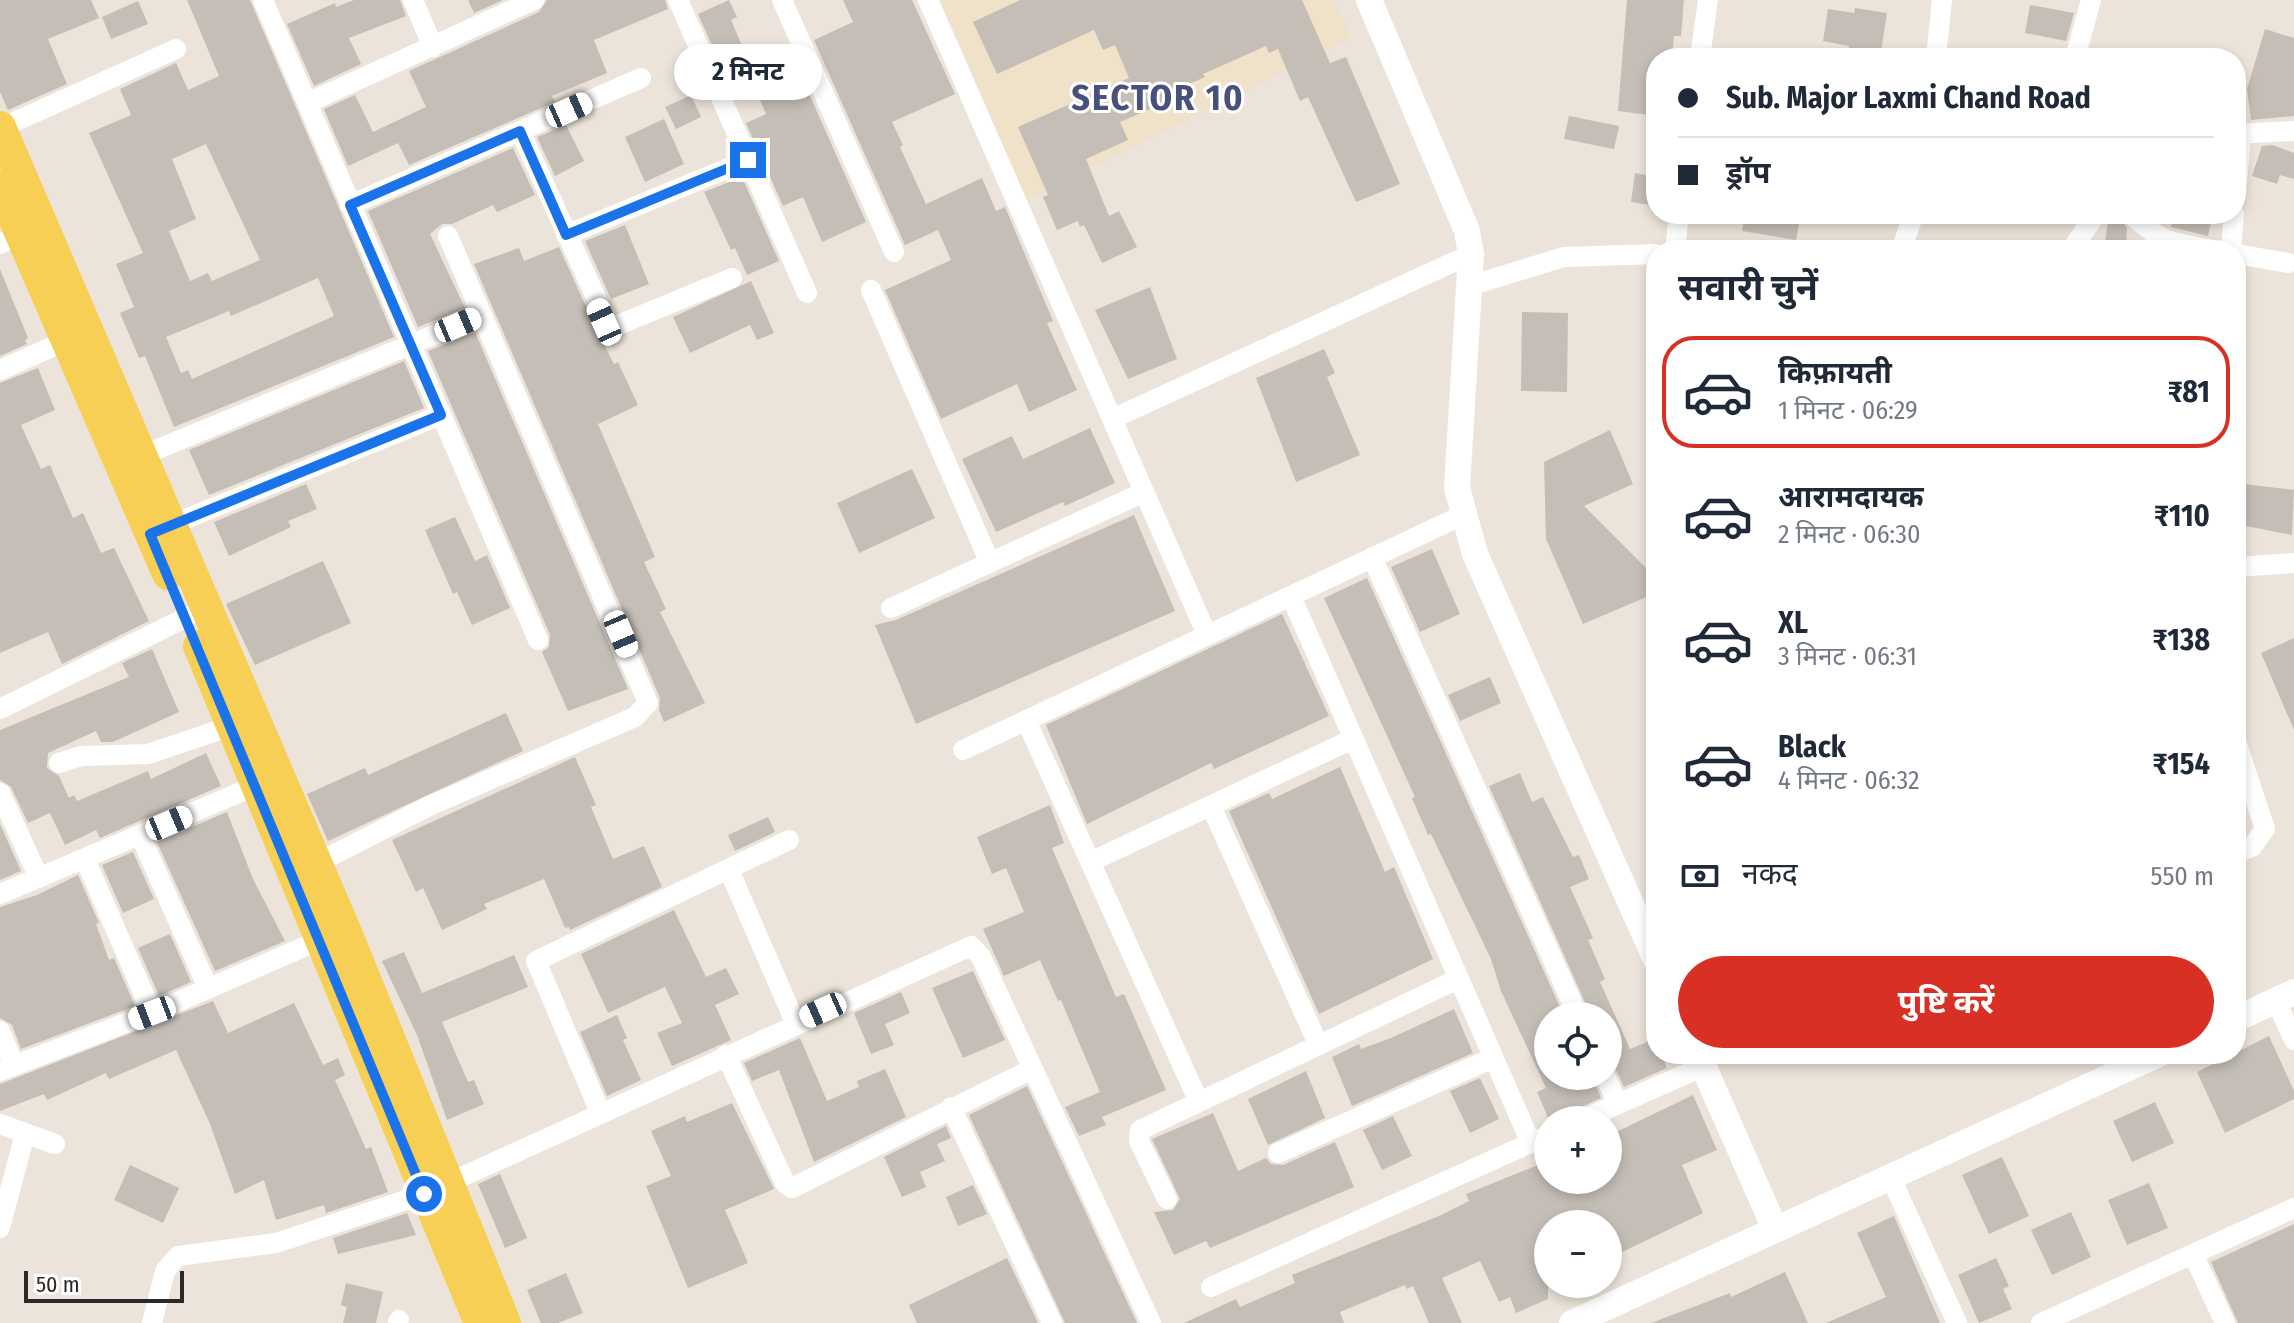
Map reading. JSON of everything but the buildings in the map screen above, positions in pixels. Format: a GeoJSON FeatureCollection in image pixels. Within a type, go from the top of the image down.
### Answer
{"type":"FeatureCollection","features":[{"type":"Feature","properties":{"kind":"main road"},"geometry":{"type":"LineString","coordinates":[[0,127],[77,336],[160,529],[317,863],[333,935]]}},
{"type":"Feature","properties":{"kind":"main road"},"geometry":{"type":"LineString","coordinates":[[0,186],[10,239],[77,336],[141,456],[187,617],[255,786],[333,935],[436,1189],[480,1323]]}},
{"type":"Feature","properties":{"kind":"main road"},"geometry":{"type":"LineString","coordinates":[[436,1189],[505,1323]]}},
{"type":"Feature","properties":{"kind":"street"},"geometry":{"type":"LineString","coordinates":[[263,0],[538,640]]}},
{"type":"Feature","properties":{"kind":"street"},"geometry":{"type":"LineString","coordinates":[[413,0],[433,47]]}},
{"type":"Feature","properties":{"kind":"street"},"geometry":{"type":"LineString","coordinates":[[307,103],[534,0]]}},
{"type":"Feature","properties":{"kind":"street"},"geometry":{"type":"LineString","coordinates":[[678,0],[807,293]]}},
{"type":"Feature","properties":{"kind":"street"},"geometry":{"type":"LineString","coordinates":[[782,0],[894,252]]}},
{"type":"Feature","properties":{"kind":"street"},"geometry":{"type":"LineString","coordinates":[[928,0],[1207,635]]}},
{"type":"Feature","properties":{"kind":"street"},"geometry":{"type":"LineString","coordinates":[[1369,0],[1467,231],[1471,254],[1457,488],[1463,515],[1475,554],[1646,938]]}},
{"type":"Feature","properties":{"kind":"street"},"geometry":{"type":"LineString","coordinates":[[1701,48],[1708,0]]}},
{"type":"Feature","properties":{"kind":"street"},"geometry":{"type":"LineString","coordinates":[[1937,48],[1942,0]]}},
{"type":"Feature","properties":{"kind":"street"},"geometry":{"type":"LineString","coordinates":[[2083,48],[2091,0]]}},
{"type":"Feature","properties":{"kind":"street"},"geometry":{"type":"LineString","coordinates":[[0,127],[176,49]]}},
{"type":"Feature","properties":{"kind":"street"},"geometry":{"type":"LineString","coordinates":[[350,205],[641,78]]}},
{"type":"Feature","properties":{"kind":"street"},"geometry":{"type":"LineString","coordinates":[[520,131],[609,326],[732,278]]}},
{"type":"Feature","properties":{"kind":"street"},"geometry":{"type":"LineString","coordinates":[[2246,131],[2294,131]]}},
{"type":"Feature","properties":{"kind":"street"},"geometry":{"type":"LineString","coordinates":[[566,235],[748,160]]}},
{"type":"Feature","properties":{"kind":"street"},"geometry":{"type":"LineString","coordinates":[[2141,224],[2163,240]]}},
{"type":"Feature","properties":{"kind":"street"},"geometry":{"type":"LineString","coordinates":[[317,863],[431,805],[635,717],[648,703],[448,236]]}},
{"type":"Feature","properties":{"kind":"street"},"geometry":{"type":"LineString","coordinates":[[1112,419],[1471,254]]}},
{"type":"Feature","properties":{"kind":"street"},"geometry":{"type":"LineString","coordinates":[[1469,286],[1564,257],[1646,254]]}},
{"type":"Feature","properties":{"kind":"street"},"geometry":{"type":"LineString","coordinates":[[2246,256],[2288,263]]}},
{"type":"Feature","properties":{"kind":"street"},"geometry":{"type":"LineString","coordinates":[[871,290],[990,563]]}},
{"type":"Feature","properties":{"kind":"street"},"geometry":{"type":"LineString","coordinates":[[141,456],[482,315]]}},
{"type":"Feature","properties":{"kind":"street"},"geometry":{"type":"LineString","coordinates":[[0,370],[77,336]]}},
{"type":"Feature","properties":{"kind":"street"},"geometry":{"type":"LineString","coordinates":[[160,529],[441,415]]}},
{"type":"Feature","properties":{"kind":"street"},"geometry":{"type":"LineString","coordinates":[[891,608],[1144,492]]}},
{"type":"Feature","properties":{"kind":"street"},"geometry":{"type":"LineString","coordinates":[[963,750],[1463,515]]}},
{"type":"Feature","properties":{"kind":"street"},"geometry":{"type":"LineString","coordinates":[[1372,557],[1572,1002]]}},
{"type":"Feature","properties":{"kind":"street"},"geometry":{"type":"LineString","coordinates":[[2246,566],[2294,563]]}},
{"type":"Feature","properties":{"kind":"street"},"geometry":{"type":"LineString","coordinates":[[1291,596],[1493,1058],[1534,1130]]}},
{"type":"Feature","properties":{"kind":"street"},"geometry":{"type":"LineString","coordinates":[[0,709],[187,617]]}},
{"type":"Feature","properties":{"kind":"street"},"geometry":{"type":"LineString","coordinates":[[1026,720],[1198,1100]]}},
{"type":"Feature","properties":{"kind":"street"},"geometry":{"type":"LineString","coordinates":[[59,763],[81,756],[148,754],[231,726]]}},
{"type":"Feature","properties":{"kind":"street"},"geometry":{"type":"LineString","coordinates":[[1090,862],[1353,739]]}},
{"type":"Feature","properties":{"kind":"street"},"geometry":{"type":"LineString","coordinates":[[2246,771],[2265,829],[2252,847],[2246,849]]}},
{"type":"Feature","properties":{"kind":"street"},"geometry":{"type":"LineString","coordinates":[[0,894],[255,786]]}},
{"type":"Feature","properties":{"kind":"street"},"geometry":{"type":"LineString","coordinates":[[0,793],[39,878]]}},
{"type":"Feature","properties":{"kind":"street"},"geometry":{"type":"LineString","coordinates":[[1211,806],[1318,1044]]}},
{"type":"Feature","properties":{"kind":"street"},"geometry":{"type":"LineString","coordinates":[[140,835],[208,988]]}},
{"type":"Feature","properties":{"kind":"street"},"geometry":{"type":"LineString","coordinates":[[600,1112],[536,961],[789,840]]}},
{"type":"Feature","properties":{"kind":"street"},"geometry":{"type":"LineString","coordinates":[[85,859],[152,1013]]}},
{"type":"Feature","properties":{"kind":"street"},"geometry":{"type":"LineString","coordinates":[[729,870],[795,1022]]}},
{"type":"Feature","properties":{"kind":"street"},"geometry":{"type":"LineString","coordinates":[[0,1031],[7,1068],[152,1013],[333,935]]}},
{"type":"Feature","properties":{"kind":"street"},"geometry":{"type":"LineString","coordinates":[[152,1323],[165,1271],[178,1256],[276,1243],[436,1189],[795,1022],[971,946],[981,957],[1151,1323]]}},
{"type":"Feature","properties":{"kind":"street"},"geometry":{"type":"LineString","coordinates":[[1167,1199],[1138,1135],[1145,1126],[1458,979]]}},
{"type":"Feature","properties":{"kind":"street"},"geometry":{"type":"LineString","coordinates":[[2246,1014],[2285,996],[2294,1040]]}},
{"type":"Feature","properties":{"kind":"street"},"geometry":{"type":"LineString","coordinates":[[726,1055],[788,1187],[798,1185],[1032,1069]]}},
{"type":"Feature","properties":{"kind":"street"},"geometry":{"type":"LineString","coordinates":[[1278,1153],[1493,1058]]}},
{"type":"Feature","properties":{"kind":"street"},"geometry":{"type":"LineString","coordinates":[[1614,1106],[1693,1064]]}},
{"type":"Feature","properties":{"kind":"street"},"geometry":{"type":"LineString","coordinates":[[1703,1064],[1775,1229]]}},
{"type":"Feature","properties":{"kind":"street"},"geometry":{"type":"LineString","coordinates":[[1572,1323],[2137,1064]]}},
{"type":"Feature","properties":{"kind":"street"},"geometry":{"type":"LineString","coordinates":[[1612,1090],[1618,1104]]}},
{"type":"Feature","properties":{"kind":"street"},"geometry":{"type":"LineString","coordinates":[[951,1107],[1052,1323]]}},
{"type":"Feature","properties":{"kind":"street"},"geometry":{"type":"LineString","coordinates":[[0,1124],[55,1144]]}},
{"type":"Feature","properties":{"kind":"street"},"geometry":{"type":"LineString","coordinates":[[0,1228],[25,1134]]}},
{"type":"Feature","properties":{"kind":"street"},"geometry":{"type":"LineString","coordinates":[[1211,1287],[1534,1141]]}},
{"type":"Feature","properties":{"kind":"street"},"geometry":{"type":"LineString","coordinates":[[1890,1176],[1957,1323]]}},
{"type":"Feature","properties":{"kind":"street"},"geometry":{"type":"LineString","coordinates":[[2048,1322],[2294,1208]]}},
{"type":"Feature","properties":{"kind":"street"},"geometry":{"type":"LineString","coordinates":[[2193,1254],[2225,1323]]}},
{"type":"Feature","properties":{"kind":"shaded area"},"geometry":{"type":"Polygon","coordinates":[[[941,0],[1334,0],[1351,38],[1027,200],[941,0]]]}},
{"type":"Feature","properties":{"kind":"district","name":"SECTOR 10"},"geometry":{"type":"Point","coordinates":[1158,98]}},
{"type":"Feature","properties":{"kind":"route"},"geometry":{"type":"LineString","coordinates":[[424,1194],[288,860],[150,534],[441,415],[350,205],[520,131],[566,235],[748,160]]}}]}
